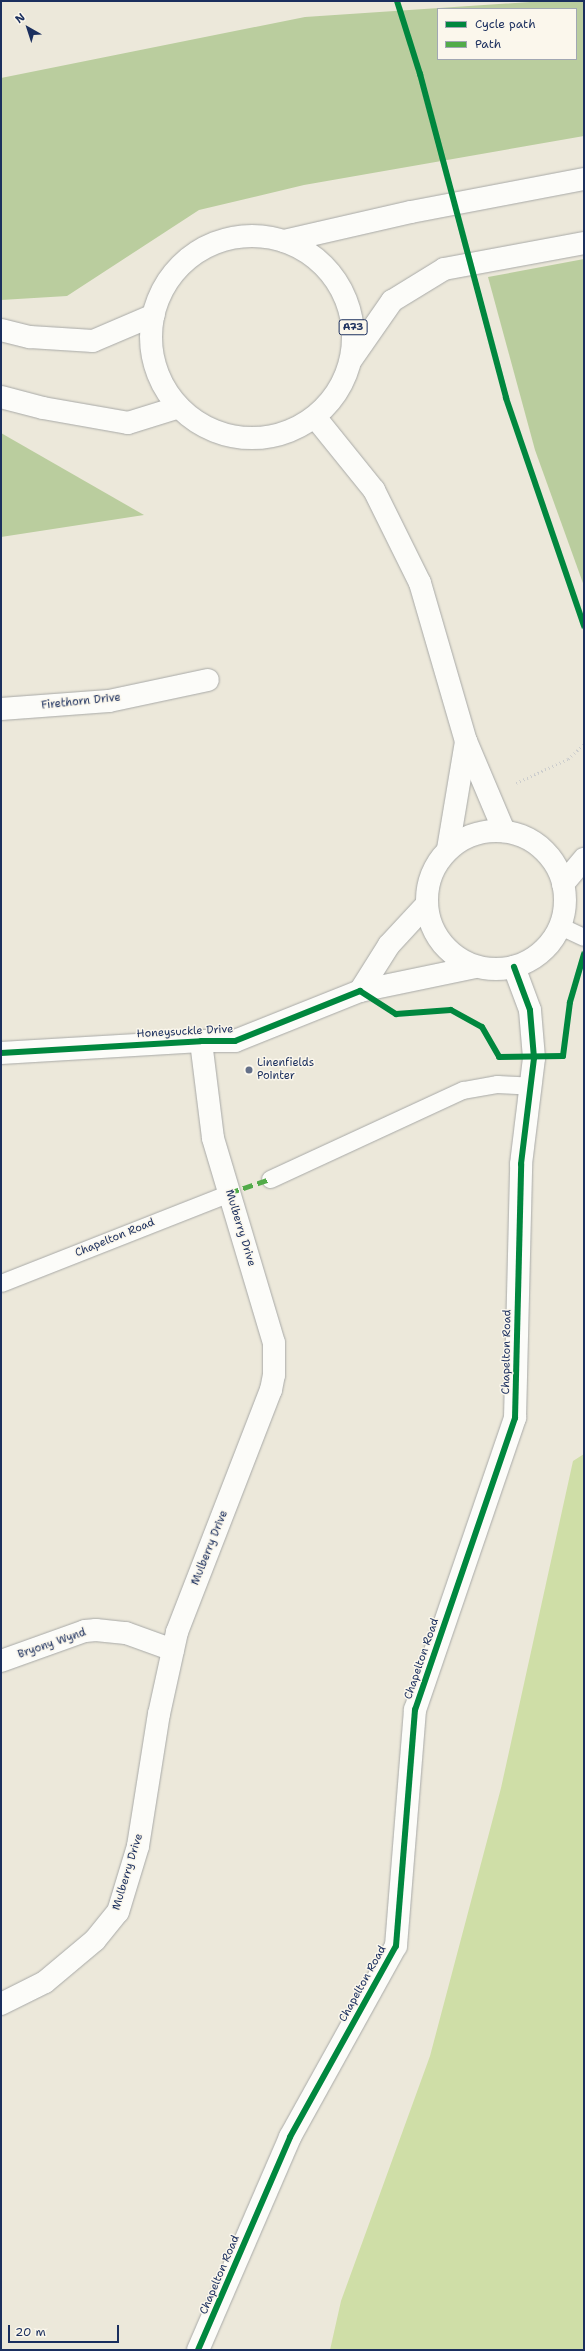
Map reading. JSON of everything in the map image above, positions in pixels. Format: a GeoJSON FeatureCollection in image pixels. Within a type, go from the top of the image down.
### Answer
{"type":"FeatureCollection","features":[{"type":"Feature","properties":{"kind":"street","name":"A73"},"geometry":{"type":"LineString","coordinates":[[284,241],[412,212],[584,179]]}},
{"type":"Feature","properties":{"kind":"street","name":"A73"},"geometry":{"type":"LineString","coordinates":[[351,360],[354,330],[348,301],[333,275],[311,254],[284,241],[257,235],[228,238],[202,249],[180,266],[163,288],[154,315],[151,348],[160,380],[179,407],[203,426],[230,436],[260,438],[289,432],[315,417],[338,392],[351,360],[392,301],[444,269],[584,243]]}},
{"type":"Feature","properties":{"kind":"street"},"geometry":{"type":"LineString","coordinates":[[1,330],[30,337],[93,341],[154,315]]}},
{"type":"Feature","properties":{"kind":"street"},"geometry":{"type":"LineString","coordinates":[[1,397],[43,408],[128,423],[179,407]]}},
{"type":"Feature","properties":{"kind":"street"},"geometry":{"type":"LineString","coordinates":[[315,417],[374,490],[420,583],[466,741],[504,831]]}},
{"type":"Feature","properties":{"kind":"street","name":"Firethorn Drive"},"geometry":{"type":"LineString","coordinates":[[1,709],[108,701],[208,680]]}},
{"type":"Feature","properties":{"kind":"street"},"geometry":{"type":"LineString","coordinates":[[448,850],[466,741]]}},
{"type":"Feature","properties":{"kind":"street"},"geometry":{"type":"LineString","coordinates":[[504,831],[524,837],[542,848],[555,864],[563,884],[566,905],[560,926],[550,944],[539,954],[514,967],[495,970],[476,967],[457,958],[442,944],[431,926],[426,905],[428,885],[436,866],[448,850],[465,838],[484,832],[504,831]]}},
{"type":"Feature","properties":{"kind":"street"},"geometry":{"type":"LineString","coordinates":[[563,884],[584,859]]}},
{"type":"Feature","properties":{"kind":"street"},"geometry":{"type":"LineString","coordinates":[[360,991],[389,944],[426,905]]}},
{"type":"Feature","properties":{"kind":"street","name":"Honeysuckle Drive"},"geometry":{"type":"LineString","coordinates":[[1,1053],[201,1041],[235,1041],[360,991],[476,967]]}},
{"type":"Feature","properties":{"kind":"street","name":"Chapelton Road"},"geometry":{"type":"LineString","coordinates":[[198,2350],[290,2137],[396,1946],[415,1710],[516,1418],[521,1164],[534,1058],[530,1010],[514,967]]}},
{"type":"Feature","properties":{"kind":"street","name":"Mulberry Drive"},"geometry":{"type":"LineString","coordinates":[[1,2004],[45,1982],[95,1940],[118,1912],[138,1846],[159,1714],[177,1632],[263,1415],[274,1375],[274,1343],[270,1326],[213,1138],[201,1041]]}},
{"type":"Feature","properties":{"kind":"street","name":"Bryony Wynd"},"geometry":{"type":"LineString","coordinates":[[1,1661],[85,1631],[96,1630],[126,1633],[173,1650]]}},
{"type":"Feature","properties":{"kind":"lane"},"geometry":{"type":"LineString","coordinates":[[560,926],[584,937]]}},
{"type":"Feature","properties":{"kind":"lane"},"geometry":{"type":"LineString","coordinates":[[270,1179],[463,1090],[497,1084],[531,1086]]}},
{"type":"Feature","properties":{"kind":"lane","name":"Chapelton Road"},"geometry":{"type":"LineString","coordinates":[[1,1283],[229,1193]]}},
{"type":"Feature","properties":{"kind":"path"},"geometry":{"type":"LineString","coordinates":[[397,1],[420,74],[506,398],[584,626]]}},
{"type":"Feature","properties":{"kind":"path"},"geometry":{"type":"LineString","coordinates":[[489,795],[568,759],[584,744]]}},
{"type":"Feature","properties":{"kind":"path"},"geometry":{"type":"LineString","coordinates":[[412,1013],[451,1010],[482,1028],[499,1057],[534,1058],[563,1056],[570,1002],[582,961]]}},
{"type":"Feature","properties":{"kind":"green space"},"geometry":{"type":"Polygon","coordinates":[[[544,1],[584,1],[584,136],[304,185],[199,210],[67,296],[1,300],[1,78],[305,17],[437,8],[437,60],[577,60],[577,8],[439,8],[544,1]]]}},
{"type":"Feature","properties":{"kind":"green space"},"geometry":{"type":"Polygon","coordinates":[[[584,259],[584,586],[535,450],[488,277],[584,259]]]}},
{"type":"Feature","properties":{"kind":"green space"},"geometry":{"type":"Polygon","coordinates":[[[1,433],[144,515],[1,537],[1,433]]]}},
{"type":"Feature","properties":{"kind":"green space"},"geometry":{"type":"Polygon","coordinates":[[[584,1454],[584,2350],[330,2350],[341,2301],[430,2056],[501,1788],[573,1461],[584,1454]]]}},
{"type":"Feature","properties":{"kind":"marked path"},"geometry":{"type":"LineString","coordinates":[[229,1193],[270,1179]]}},
{"type":"Feature","properties":{"kind":"cycle path"},"geometry":{"type":"LineString","coordinates":[[397,1],[420,74],[506,398],[584,626]]}},
{"type":"Feature","properties":{"kind":"cycle path"},"geometry":{"type":"LineString","coordinates":[[1,1053],[201,1041],[235,1041],[360,991],[396,1014],[451,1010],[482,1027],[499,1057],[563,1056],[570,1002],[584,954]]}},
{"type":"Feature","properties":{"kind":"cycle path"},"geometry":{"type":"LineString","coordinates":[[198,2350],[290,2137],[396,1946],[415,1710],[515,1418],[521,1164],[534,1058],[530,1010],[514,967]]}},
{"type":"Feature","properties":{"kind":"place","name":"Linenfields Pointer"},"geometry":{"type":"Point","coordinates":[249,1070]}}]}
